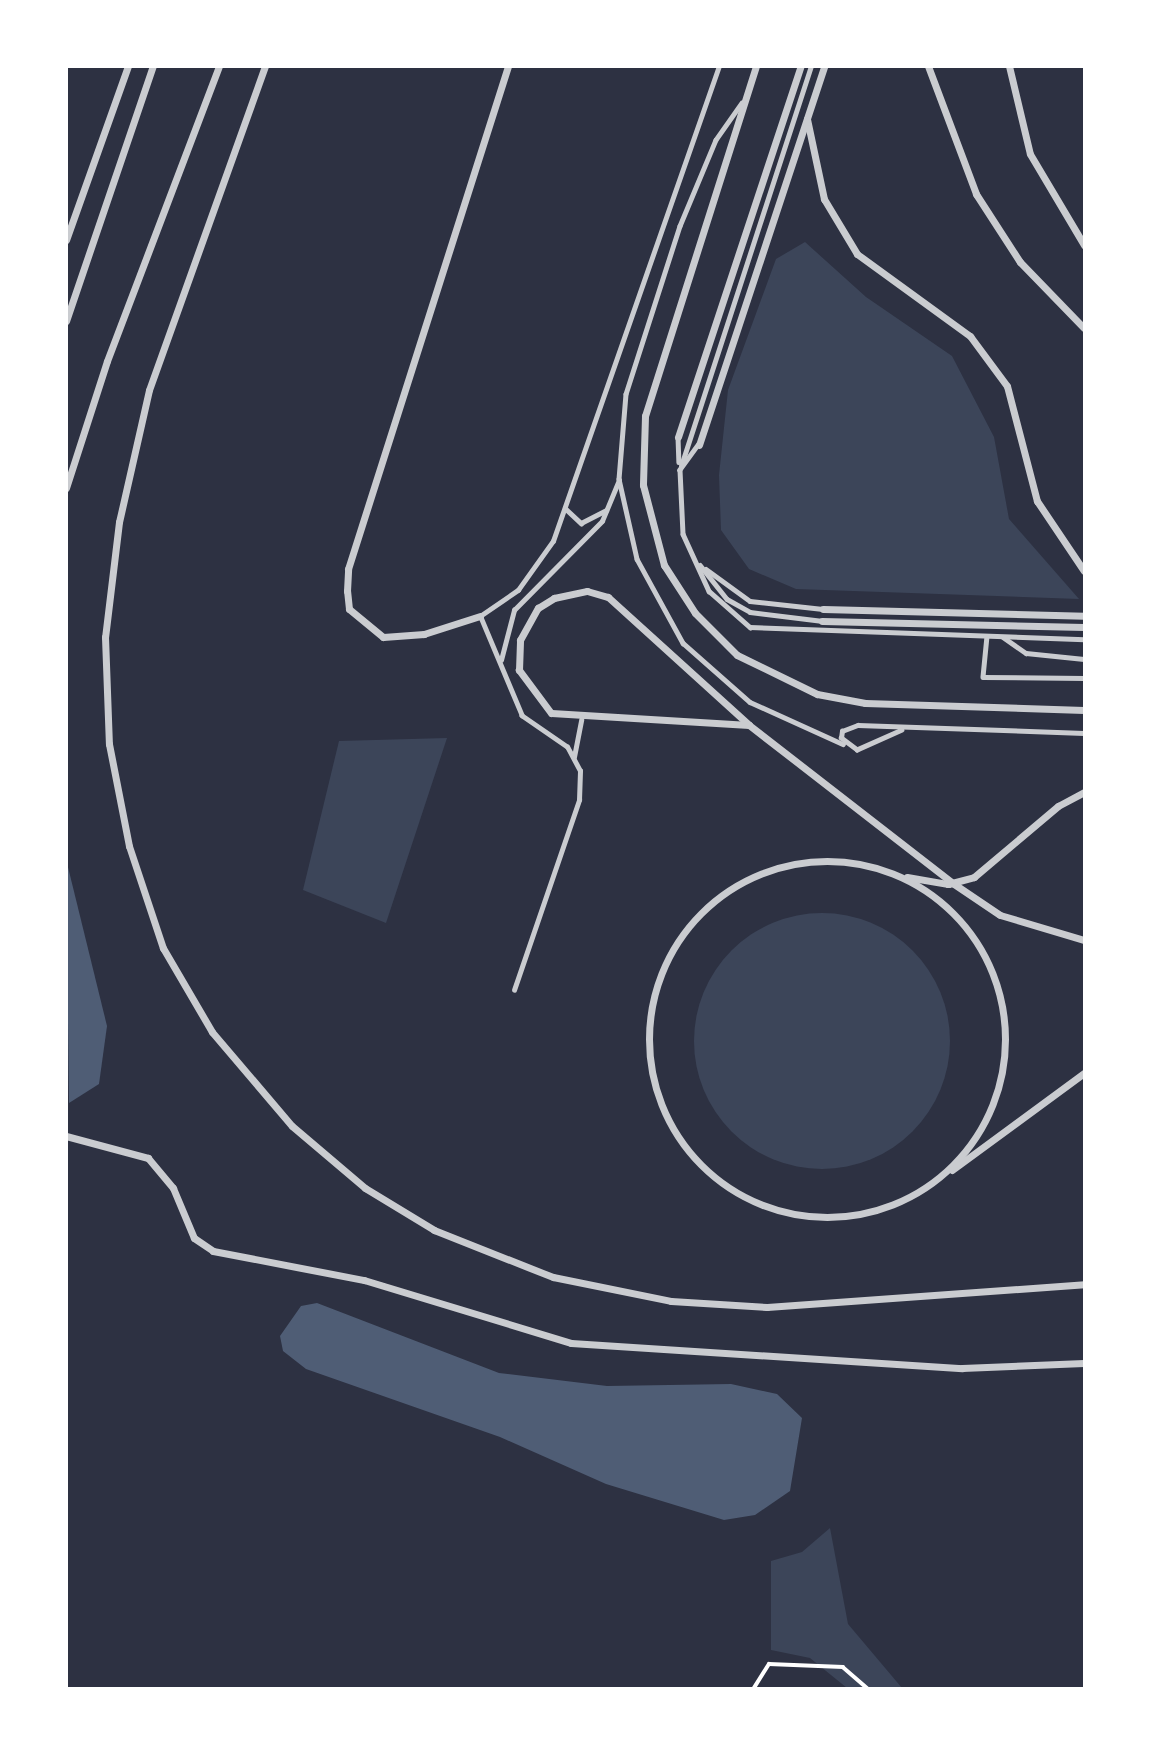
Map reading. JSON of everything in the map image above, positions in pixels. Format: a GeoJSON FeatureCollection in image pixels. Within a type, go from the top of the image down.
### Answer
{"type":"FeatureCollection","features":[{"type":"Feature","properties":{"kind":"street"},"geometry":{"type":"LineString","coordinates":[[66,240],[128,66]]}},
{"type":"Feature","properties":{"kind":"street"},"geometry":{"type":"LineString","coordinates":[[66,321],[153,66]]}},
{"type":"Feature","properties":{"kind":"street"},"geometry":{"type":"LineString","coordinates":[[66,488],[107,361],[219,66]]}},
{"type":"Feature","properties":{"kind":"street"},"geometry":{"type":"LineString","coordinates":[[265,66],[149,390],[119,522],[105,636],[109,744],[129,846],[163,948],[212,1032],[292,1126],[365,1188],[434,1230],[553,1277],[671,1301],[767,1307],[1084,1284]]}},
{"type":"Feature","properties":{"kind":"street"},"geometry":{"type":"LineString","coordinates":[[480,616],[424,634],[383,637],[349,609],[346,591],[348,569],[508,66]]}},
{"type":"Feature","properties":{"kind":"street"},"geometry":{"type":"LineString","coordinates":[[756,66],[645,416],[643,485],[664,565],[695,614],[737,656],[817,694],[865,703],[1084,710]]}},
{"type":"Feature","properties":{"kind":"street"},"geometry":{"type":"LineString","coordinates":[[678,437],[801,66]]}},
{"type":"Feature","properties":{"kind":"street"},"geometry":{"type":"LineString","coordinates":[[699,444],[824,66]]}},
{"type":"Feature","properties":{"kind":"street"},"geometry":{"type":"LineString","coordinates":[[928,66],[952,143],[988,214],[1020,262],[1084,328]]}},
{"type":"Feature","properties":{"kind":"street"},"geometry":{"type":"LineString","coordinates":[[1009,66],[1030,154],[1084,245]]}},
{"type":"Feature","properties":{"kind":"street"},"geometry":{"type":"LineString","coordinates":[[807,119],[824,199],[857,254],[970,336],[1007,386],[1037,500],[1084,571]]}},
{"type":"Feature","properties":{"kind":"street"},"geometry":{"type":"LineString","coordinates":[[749,726],[581,720],[551,713],[537,700],[517,656],[538,608],[587,592],[608,597],[749,726],[954,884],[1000,915],[1084,940]]}},
{"type":"Feature","properties":{"kind":"street"},"geometry":{"type":"LineString","coordinates":[[823,609],[1084,616]]}},
{"type":"Feature","properties":{"kind":"street"},"geometry":{"type":"LineString","coordinates":[[822,621],[1084,627]]}},
{"type":"Feature","properties":{"kind":"street"},"geometry":{"type":"LineString","coordinates":[[1084,792],[1058,806],[974,877],[954,884],[902,876],[848,861],[793,863],[741,882],[696,916],[665,962],[649,1015],[650,1071],[671,1130],[711,1177],[765,1208],[839,1217],[888,1208],[942,1177],[1084,1073]]}},
{"type":"Feature","properties":{"kind":"street"},"geometry":{"type":"LineString","coordinates":[[902,876],[948,906],[983,950],[1004,1009],[1004,1071],[982,1129],[942,1177]]}},
{"type":"Feature","properties":{"kind":"street"},"geometry":{"type":"LineString","coordinates":[[66,1136],[148,1158],[173,1188],[194,1238],[213,1251],[364,1280],[571,1343],[962,1368],[1084,1363]]}},
{"type":"Feature","properties":{"kind":"lane"},"geometry":{"type":"LineString","coordinates":[[573,757],[522,716],[480,616],[531,575],[566,509],[683,156],[719,66]]}},
{"type":"Feature","properties":{"kind":"lane"},"geometry":{"type":"LineString","coordinates":[[680,470],[811,66]]}},
{"type":"Feature","properties":{"kind":"lane"},"geometry":{"type":"LineString","coordinates":[[500,663],[514,611],[588,538],[607,510],[619,479],[626,394],[680,226],[716,140],[746,96]]}},
{"type":"Feature","properties":{"kind":"lane"},"geometry":{"type":"LineString","coordinates":[[678,437],[678,507],[709,591],[750,627],[1084,639]]}},
{"type":"Feature","properties":{"kind":"lane"},"geometry":{"type":"LineString","coordinates":[[680,470],[699,444]]}},
{"type":"Feature","properties":{"kind":"lane"},"geometry":{"type":"LineString","coordinates":[[619,479],[637,559],[683,643],[750,702],[843,744],[864,748],[902,730]]}},
{"type":"Feature","properties":{"kind":"lane"},"geometry":{"type":"LineString","coordinates":[[566,509],[581,523],[607,510]]}},
{"type":"Feature","properties":{"kind":"lane"},"geometry":{"type":"LineString","coordinates":[[698,561],[750,601],[823,609]]}},
{"type":"Feature","properties":{"kind":"lane"},"geometry":{"type":"LineString","coordinates":[[698,561],[727,599],[750,612],[822,621]]}},
{"type":"Feature","properties":{"kind":"lane"},"geometry":{"type":"LineString","coordinates":[[986,636],[983,677],[1084,678]]}},
{"type":"Feature","properties":{"kind":"lane"},"geometry":{"type":"LineString","coordinates":[[1002,636],[1026,653],[1084,659]]}},
{"type":"Feature","properties":{"kind":"lane"},"geometry":{"type":"LineString","coordinates":[[514,990],[579,800],[573,757],[581,720]]}},
{"type":"Feature","properties":{"kind":"lane"},"geometry":{"type":"LineString","coordinates":[[843,744],[849,726],[902,730],[1084,733]]}},
{"type":"Feature","properties":{"kind":"path"},"geometry":{"type":"LineString","coordinates":[[754,1689],[769,1664],[843,1667],[867,1689]]}},
{"type":"Feature","properties":{"kind":"shaded area"},"geometry":{"type":"Polygon","coordinates":[[[805,242],[866,297],[952,356],[994,437],[1009,519],[1079,599],[796,589],[749,569],[721,530],[719,475],[728,390],[776,259],[805,242]]]}},
{"type":"Feature","properties":{"kind":"shaded area"},"geometry":{"type":"Polygon","coordinates":[[[447,738],[386,923],[303,890],[339,741],[447,738]]]}},
{"type":"Feature","properties":{"kind":"shaded area"},"geometry":{"type":"Polygon","coordinates":[[[66,859],[107,1026],[99,1084],[69,1103],[66,859]]]}},
{"type":"Feature","properties":{"kind":"shaded area"},"geometry":{"type":"Polygon","coordinates":[[[809,913],[835,913],[871,922],[893,934],[913,950],[929,970],[941,992],[948,1016],[948,1066],[941,1090],[929,1112],[913,1132],[893,1148],[871,1160],[835,1169],[809,1169],[773,1160],[751,1148],[731,1132],[715,1112],[703,1090],[694,1054],[694,1028],[703,992],[715,970],[731,950],[751,934],[773,922],[809,913]]]}},
{"type":"Feature","properties":{"kind":"shaded area"},"geometry":{"type":"Polygon","coordinates":[[[317,1303],[499,1373],[607,1386],[731,1384],[777,1394],[802,1418],[790,1491],[755,1515],[724,1520],[606,1484],[500,1437],[306,1369],[283,1351],[280,1336],[301,1306],[317,1303]]]}},
{"type":"Feature","properties":{"kind":"shaded area"},"geometry":{"type":"Polygon","coordinates":[[[830,1528],[848,1624],[902,1688],[847,1688],[810,1658],[771,1650],[771,1561],[802,1552],[830,1528]]]}}]}
